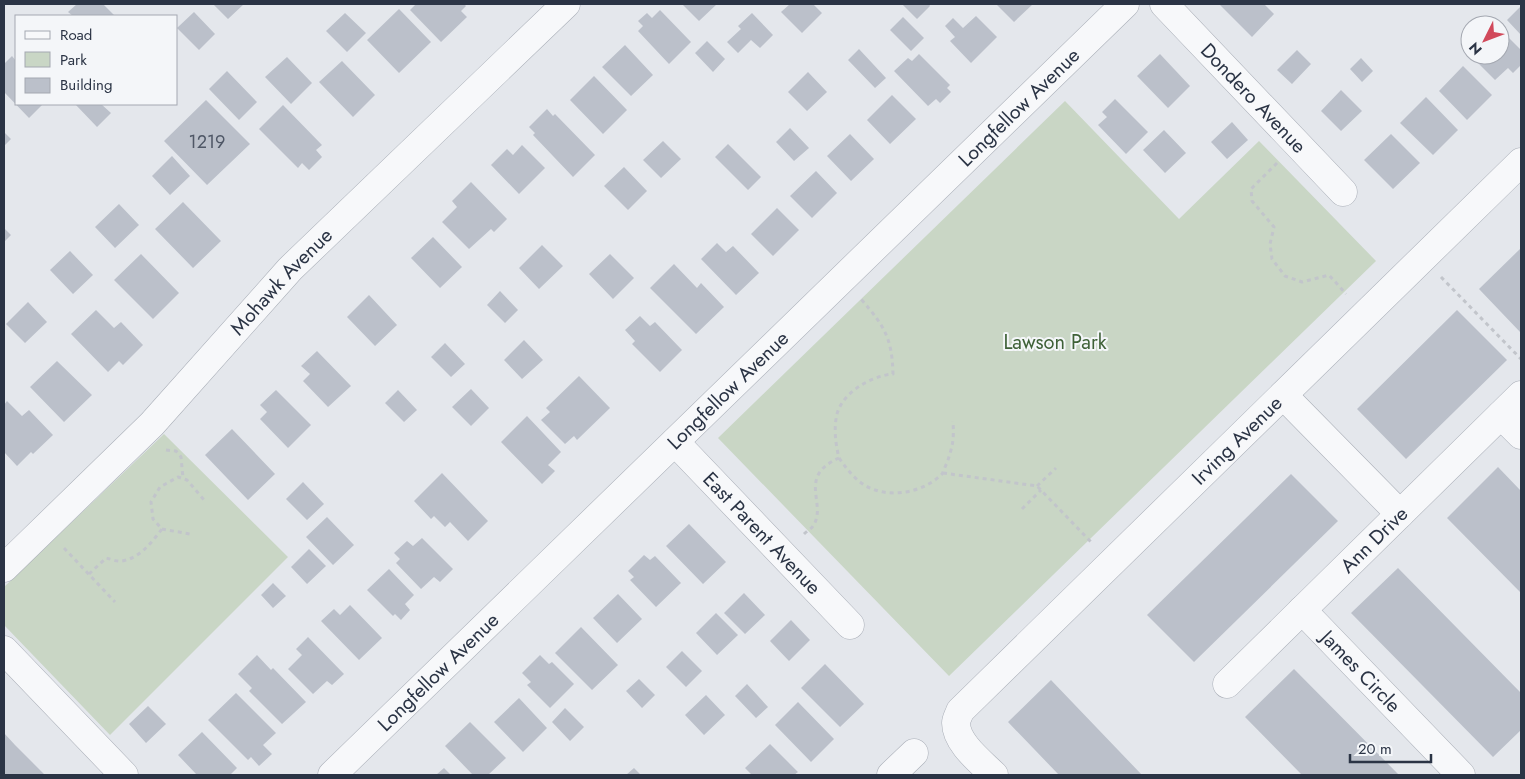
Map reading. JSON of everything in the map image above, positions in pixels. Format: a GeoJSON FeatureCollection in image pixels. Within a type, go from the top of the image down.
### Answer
{"type":"FeatureCollection","features":[{"type":"Feature","properties":{"kind":"street","name":"Mohawk Avenue"},"geometry":{"type":"LineString","coordinates":[[4,568],[152,424],[290,269],[566,4]]}},
{"type":"Feature","properties":{"kind":"street","name":"Longfellow Avenue"},"geometry":{"type":"LineString","coordinates":[[332,775],[1125,4]]}},
{"type":"Feature","properties":{"kind":"street","name":"Dondero Avenue"},"geometry":{"type":"LineString","coordinates":[[1164,4],[1343,192]]}},
{"type":"Feature","properties":{"kind":"street","name":"Irving Avenue"},"geometry":{"type":"LineString","coordinates":[[994,775],[964,744],[958,733],[956,722],[960,711],[1521,162]]}},
{"type":"Feature","properties":{"kind":"street"},"geometry":{"type":"LineString","coordinates":[[1283,395],[1400,514]]}},
{"type":"Feature","properties":{"kind":"street","name":"Ann Drive"},"geometry":{"type":"LineString","coordinates":[[1227,684],[1521,395]]}},
{"type":"Feature","properties":{"kind":"street"},"geometry":{"type":"LineString","coordinates":[[1501,415],[1521,435]]}},
{"type":"Feature","properties":{"kind":"street","name":"East Parent Avenue"},"geometry":{"type":"LineString","coordinates":[[675,442],[850,625]]}},
{"type":"Feature","properties":{"kind":"street","name":"James Circle"},"geometry":{"type":"LineString","coordinates":[[1302,610],[1461,775]]}},
{"type":"Feature","properties":{"kind":"street"},"geometry":{"type":"LineString","coordinates":[[4,650],[124,775]]}},
{"type":"Feature","properties":{"kind":"street"},"geometry":{"type":"LineString","coordinates":[[892,775],[914,753]]}},
{"type":"Feature","properties":{"kind":"path"},"geometry":{"type":"LineString","coordinates":[[1279,161],[1251,190],[1252,201],[1274,227],[1270,244],[1272,259],[1285,276],[1302,282],[1328,275],[1347,295]]}},
{"type":"Feature","properties":{"kind":"path"},"geometry":{"type":"LineString","coordinates":[[1441,277],[1521,359]]}},
{"type":"Feature","properties":{"kind":"path"},"geometry":{"type":"LineString","coordinates":[[860,298],[882,325],[892,353],[893,374],[882,375],[861,384],[844,401],[836,417],[835,438],[839,458],[851,474],[866,486],[884,493],[899,493],[924,486],[943,473],[954,443],[953,421]]}},
{"type":"Feature","properties":{"kind":"path"},"geometry":{"type":"LineString","coordinates":[[164,450],[176,451],[181,456],[182,478]]}},
{"type":"Feature","properties":{"kind":"path"},"geometry":{"type":"LineString","coordinates":[[804,534],[814,525],[817,508],[815,491],[818,474],[830,462],[839,458]]}},
{"type":"Feature","properties":{"kind":"path"},"geometry":{"type":"LineString","coordinates":[[1037,486],[1056,468]]}},
{"type":"Feature","properties":{"kind":"path"},"geometry":{"type":"LineString","coordinates":[[943,473],[1037,486],[1093,543]]}},
{"type":"Feature","properties":{"kind":"path"},"geometry":{"type":"LineString","coordinates":[[190,534],[162,529],[153,519],[151,502],[160,487],[178,477],[187,480],[206,501]]}},
{"type":"Feature","properties":{"kind":"path"},"geometry":{"type":"LineString","coordinates":[[1022,509],[1041,490]]}},
{"type":"Feature","properties":{"kind":"path"},"geometry":{"type":"LineString","coordinates":[[89,574],[106,558],[120,562],[140,554],[162,529]]}},
{"type":"Feature","properties":{"kind":"path"},"geometry":{"type":"LineString","coordinates":[[64,548],[115,602]]}},
{"type":"Feature","properties":{"kind":"green space","name":"Lawson Park"},"geometry":{"type":"Polygon","coordinates":[[[1065,101],[1179,219],[1259,141],[1376,261],[949,676],[718,438],[1065,101]]]}},
{"type":"Feature","properties":{"kind":"green space"},"geometry":{"type":"Polygon","coordinates":[[[164,434],[288,557],[110,735],[4,625],[4,587],[164,434]]]}},
{"type":"Feature","properties":{"kind":"building"},"geometry":{"type":"Polygon","coordinates":[[[77,4],[103,4],[114,15],[72,15],[68,12],[77,4]]]}},
{"type":"Feature","properties":{"kind":"building"},"geometry":{"type":"Polygon","coordinates":[[[213,4],[244,4],[228,19],[213,4]]]}},
{"type":"Feature","properties":{"kind":"building"},"geometry":{"type":"Polygon","coordinates":[[[416,4],[464,4],[466,6],[461,11],[467,17],[441,42],[410,10],[416,4]]]}},
{"type":"Feature","properties":{"kind":"building"},"geometry":{"type":"Polygon","coordinates":[[[682,4],[717,4],[699,21],[682,4]]]}},
{"type":"Feature","properties":{"kind":"building"},"geometry":{"type":"Polygon","coordinates":[[[790,4],[813,4],[822,13],[802,33],[781,12],[790,4]]]}},
{"type":"Feature","properties":{"kind":"building"},"geometry":{"type":"Polygon","coordinates":[[[902,4],[929,4],[930,6],[917,19],[902,4]]]}},
{"type":"Feature","properties":{"kind":"building"},"geometry":{"type":"Polygon","coordinates":[[[996,4],[1033,4],[1014,22],[996,4]]]}},
{"type":"Feature","properties":{"kind":"building"},"geometry":{"type":"Polygon","coordinates":[[[1219,4],[1264,4],[1274,14],[1252,37],[1219,4]]]}},
{"type":"Feature","properties":{"kind":"building"},"geometry":{"type":"Polygon","coordinates":[[[1521,6],[1521,35],[1510,23],[1510,17],[1521,6]]]}},
{"type":"Feature","properties":{"kind":"building"},"geometry":{"type":"Polygon","coordinates":[[[399,9],[431,42],[399,73],[367,40],[399,9]]]}},
{"type":"Feature","properties":{"kind":"building"},"geometry":{"type":"Polygon","coordinates":[[[660,10],[691,42],[669,64],[638,31],[643,26],[638,21],[647,13],[652,18],[660,10]]]}},
{"type":"Feature","properties":{"kind":"building"},"geometry":{"type":"Polygon","coordinates":[[[194,12],[215,34],[199,50],[178,27],[194,12]]]}},
{"type":"Feature","properties":{"kind":"building"},"geometry":{"type":"Polygon","coordinates":[[[345,13],[366,33],[347,52],[326,31],[345,13]]]}},
{"type":"Feature","properties":{"kind":"building"},"geometry":{"type":"Polygon","coordinates":[[[752,13],[773,35],[760,48],[751,40],[738,53],[727,42],[741,29],[738,26],[752,13]]]}},
{"type":"Feature","properties":{"kind":"building"},"geometry":{"type":"Polygon","coordinates":[[[976,16],[997,37],[971,63],[950,41],[955,37],[945,26],[953,18],[963,28],[976,16]]]}},
{"type":"Feature","properties":{"kind":"building"},"geometry":{"type":"Polygon","coordinates":[[[903,17],[924,38],[911,51],[890,30],[903,17]]]}},
{"type":"Feature","properties":{"kind":"building"},"geometry":{"type":"Polygon","coordinates":[[[1510,39],[1521,50],[1521,65],[1513,73],[1508,68],[1495,80],[1480,65],[1510,65],[1510,39]]]}},
{"type":"Feature","properties":{"kind":"building"},"geometry":{"type":"Polygon","coordinates":[[[707,41],[725,59],[713,72],[695,53],[707,41]]]}},
{"type":"Feature","properties":{"kind":"building"},"geometry":{"type":"Polygon","coordinates":[[[625,45],[653,75],[631,96],[602,67],[625,45]]]}},
{"type":"Feature","properties":{"kind":"building"},"geometry":{"type":"Polygon","coordinates":[[[859,49],[886,78],[875,88],[848,60],[859,49]]]}},
{"type":"Feature","properties":{"kind":"building"},"geometry":{"type":"Polygon","coordinates":[[[1297,50],[1311,64],[1292,84],[1277,70],[1297,50]]]}},
{"type":"Feature","properties":{"kind":"building"},"geometry":{"type":"Polygon","coordinates":[[[919,54],[950,85],[947,88],[951,92],[940,103],[936,99],[928,106],[894,71],[908,58],[912,61],[919,54]]]}},
{"type":"Feature","properties":{"kind":"building"},"geometry":{"type":"Polygon","coordinates":[[[1160,54],[1190,86],[1168,108],[1137,76],[1160,54]]]}},
{"type":"Feature","properties":{"kind":"building"},"geometry":{"type":"Polygon","coordinates":[[[12,56],[15,60],[15,103],[4,92],[4,64],[12,56]]]}},
{"type":"Feature","properties":{"kind":"building"},"geometry":{"type":"Polygon","coordinates":[[[287,57],[312,83],[291,104],[265,77],[287,57]]]}},
{"type":"Feature","properties":{"kind":"building"},"geometry":{"type":"Polygon","coordinates":[[[1361,58],[1373,71],[1362,82],[1350,69],[1361,58]]]}},
{"type":"Feature","properties":{"kind":"building"},"geometry":{"type":"Polygon","coordinates":[[[342,61],[375,95],[353,117],[319,82],[342,61]]]}},
{"type":"Feature","properties":{"kind":"building"},"geometry":{"type":"Polygon","coordinates":[[[1463,66],[1492,95],[1467,120],[1439,91],[1463,66]]]}},
{"type":"Feature","properties":{"kind":"building"},"geometry":{"type":"Polygon","coordinates":[[[227,71],[257,102],[239,120],[209,89],[227,71]]]}},
{"type":"Feature","properties":{"kind":"building"},"geometry":{"type":"Polygon","coordinates":[[[808,72],[827,92],[807,111],[788,92],[808,72]]]}},
{"type":"Feature","properties":{"kind":"building"},"geometry":{"type":"Polygon","coordinates":[[[594,76],[627,110],[603,134],[570,100],[594,76]]]}},
{"type":"Feature","properties":{"kind":"building"},"geometry":{"type":"Polygon","coordinates":[[[1341,90],[1362,111],[1341,131],[1321,111],[1341,90]]]}},
{"type":"Feature","properties":{"kind":"building"},"geometry":{"type":"Polygon","coordinates":[[[892,95],[916,119],[890,144],[867,120],[892,95]]]}},
{"type":"Feature","properties":{"kind":"building"},"geometry":{"type":"Polygon","coordinates":[[[1426,97],[1458,130],[1433,155],[1400,123],[1426,97]]]}},
{"type":"Feature","properties":{"kind":"building"},"geometry":{"type":"Polygon","coordinates":[[[1115,99],[1148,132],[1126,154],[1098,125],[1107,117],[1102,112],[1115,99]]]}},
{"type":"Feature","properties":{"kind":"building"},"geometry":{"type":"Polygon","coordinates":[[[206,100],[250,144],[207,185],[164,141],[206,100]]]}},
{"type":"Feature","properties":{"kind":"building"},"geometry":{"type":"Polygon","coordinates":[[[16,105],[42,105],[29,118],[16,105]]]}},
{"type":"Feature","properties":{"kind":"building"},"geometry":{"type":"Polygon","coordinates":[[[76,105],[102,105],[111,113],[97,127],[76,105]]]}},
{"type":"Feature","properties":{"kind":"building"},"geometry":{"type":"Polygon","coordinates":[[[283,105],[322,145],[316,150],[322,157],[309,170],[302,163],[298,168],[259,129],[283,105]]]}},
{"type":"Feature","properties":{"kind":"building"},"geometry":{"type":"Polygon","coordinates":[[[547,109],[553,116],[555,114],[595,155],[573,177],[533,135],[535,133],[529,127],[547,109]]]}},
{"type":"Feature","properties":{"kind":"building"},"geometry":{"type":"Polygon","coordinates":[[[1232,122],[1248,140],[1227,159],[1211,142],[1232,122]]]}},
{"type":"Feature","properties":{"kind":"building"},"geometry":{"type":"Polygon","coordinates":[[[790,128],[809,148],[794,161],[776,142],[790,128]]]}},
{"type":"Feature","properties":{"kind":"building"},"geometry":{"type":"Polygon","coordinates":[[[1164,130],[1186,153],[1165,173],[1143,150],[1164,130]]]}},
{"type":"Feature","properties":{"kind":"building"},"geometry":{"type":"Polygon","coordinates":[[[4,132],[11,139],[4,146],[4,132]]]}},
{"type":"Feature","properties":{"kind":"building"},"geometry":{"type":"Polygon","coordinates":[[[850,134],[874,159],[851,181],[827,156],[850,134]]]}},
{"type":"Feature","properties":{"kind":"building"},"geometry":{"type":"Polygon","coordinates":[[[1391,134],[1420,163],[1393,189],[1364,160],[1391,134]]]}},
{"type":"Feature","properties":{"kind":"building"},"geometry":{"type":"Polygon","coordinates":[[[663,141],[681,159],[661,178],[643,160],[663,141]]]}},
{"type":"Feature","properties":{"kind":"building"},"geometry":{"type":"Polygon","coordinates":[[[728,144],[761,177],[748,190],[715,157],[728,144]]]}},
{"type":"Feature","properties":{"kind":"building"},"geometry":{"type":"Polygon","coordinates":[[[522,145],[545,168],[519,194],[491,165],[507,149],[513,155],[522,145]]]}},
{"type":"Feature","properties":{"kind":"building"},"geometry":{"type":"Polygon","coordinates":[[[172,156],[190,176],[170,195],[152,176],[172,156]]]}},
{"type":"Feature","properties":{"kind":"building"},"geometry":{"type":"Polygon","coordinates":[[[624,167],[647,191],[628,210],[604,186],[624,167]]]}},
{"type":"Feature","properties":{"kind":"building"},"geometry":{"type":"Polygon","coordinates":[[[816,171],[837,193],[812,218],[790,196],[816,171]]]}},
{"type":"Feature","properties":{"kind":"building"},"geometry":{"type":"Polygon","coordinates":[[[471,182],[507,219],[494,232],[491,229],[469,249],[442,222],[457,207],[452,201],[471,182]]]}},
{"type":"Feature","properties":{"kind":"building"},"geometry":{"type":"Polygon","coordinates":[[[183,202],[221,241],[193,268],[155,229],[183,202]]]}},
{"type":"Feature","properties":{"kind":"building"},"geometry":{"type":"Polygon","coordinates":[[[119,204],[139,225],[115,248],[95,227],[119,204]]]}},
{"type":"Feature","properties":{"kind":"building"},"geometry":{"type":"Polygon","coordinates":[[[777,208],[799,230],[773,256],[751,234],[777,208]]]}},
{"type":"Feature","properties":{"kind":"building"},"geometry":{"type":"Polygon","coordinates":[[[4,228],[11,235],[4,242],[4,228]]]}},
{"type":"Feature","properties":{"kind":"building"},"geometry":{"type":"Polygon","coordinates":[[[433,237],[462,267],[440,288],[411,258],[433,237]]]}},
{"type":"Feature","properties":{"kind":"building"},"geometry":{"type":"Polygon","coordinates":[[[717,243],[726,252],[733,246],[759,273],[736,295],[701,259],[717,243]]]}},
{"type":"Feature","properties":{"kind":"building"},"geometry":{"type":"Polygon","coordinates":[[[542,245],[563,266],[539,289],[519,268],[542,245]]]}},
{"type":"Feature","properties":{"kind":"building"},"geometry":{"type":"Polygon","coordinates":[[[1521,248],[1521,333],[1479,289],[1521,248]]]}},
{"type":"Feature","properties":{"kind":"building"},"geometry":{"type":"Polygon","coordinates":[[[70,251],[93,275],[73,294],[50,270],[70,251]]]}},
{"type":"Feature","properties":{"kind":"building"},"geometry":{"type":"Polygon","coordinates":[[[141,254],[179,293],[153,319],[114,280],[141,254]]]}},
{"type":"Feature","properties":{"kind":"building"},"geometry":{"type":"Polygon","coordinates":[[[610,254],[634,278],[613,299],[589,274],[610,254]]]}},
{"type":"Feature","properties":{"kind":"building"},"geometry":{"type":"Polygon","coordinates":[[[674,264],[697,288],[701,283],[724,307],[696,334],[650,288],[674,264]]]}},
{"type":"Feature","properties":{"kind":"building"},"geometry":{"type":"Polygon","coordinates":[[[500,291],[518,310],[505,323],[487,305],[500,291]]]}},
{"type":"Feature","properties":{"kind":"building"},"geometry":{"type":"Polygon","coordinates":[[[369,295],[397,325],[375,346],[347,317],[369,295]]]}},
{"type":"Feature","properties":{"kind":"building"},"geometry":{"type":"Polygon","coordinates":[[[28,302],[47,322],[25,343],[6,324],[28,302]]]}},
{"type":"Feature","properties":{"kind":"building"},"geometry":{"type":"Polygon","coordinates":[[[96,310],[114,328],[121,322],[143,345],[123,365],[119,361],[108,372],[71,334],[96,310]]]}},
{"type":"Feature","properties":{"kind":"building"},"geometry":{"type":"Polygon","coordinates":[[[1457,310],[1507,360],[1406,459],[1357,409],[1457,310]]]}},
{"type":"Feature","properties":{"kind":"building"},"geometry":{"type":"Polygon","coordinates":[[[640,316],[650,326],[655,322],[682,350],[660,372],[632,344],[635,341],[625,330],[640,316]]]}},
{"type":"Feature","properties":{"kind":"building"},"geometry":{"type":"Polygon","coordinates":[[[524,340],[543,360],[522,379],[504,360],[524,340]]]}},
{"type":"Feature","properties":{"kind":"building"},"geometry":{"type":"Polygon","coordinates":[[[445,343],[465,364],[451,377],[431,357],[445,343]]]}},
{"type":"Feature","properties":{"kind":"building"},"geometry":{"type":"Polygon","coordinates":[[[317,351],[351,386],[328,407],[303,381],[310,374],[301,366],[317,351]]]}},
{"type":"Feature","properties":{"kind":"building"},"geometry":{"type":"Polygon","coordinates":[[[57,361],[92,395],[64,422],[30,387],[57,361]]]}},
{"type":"Feature","properties":{"kind":"building"},"geometry":{"type":"Polygon","coordinates":[[[579,376],[610,408],[577,440],[574,436],[565,444],[541,420],[550,412],[546,408],[579,376]]]}},
{"type":"Feature","properties":{"kind":"building"},"geometry":{"type":"Polygon","coordinates":[[[471,389],[489,408],[471,426],[452,407],[471,389]]]}},
{"type":"Feature","properties":{"kind":"building"},"geometry":{"type":"Polygon","coordinates":[[[276,390],[311,425],[288,448],[260,419],[267,412],[260,405],[276,390]]]}},
{"type":"Feature","properties":{"kind":"building"},"geometry":{"type":"Polygon","coordinates":[[[398,390],[417,410],[404,422],[385,403],[398,390]]]}},
{"type":"Feature","properties":{"kind":"building"},"geometry":{"type":"Polygon","coordinates":[[[7,401],[22,416],[29,410],[53,435],[17,466],[4,452],[4,405],[7,401]]]}},
{"type":"Feature","properties":{"kind":"building"},"geometry":{"type":"Polygon","coordinates":[[[527,416],[561,452],[548,465],[555,471],[542,484],[501,442],[527,416]]]}},
{"type":"Feature","properties":{"kind":"building"},"geometry":{"type":"Polygon","coordinates":[[[232,429],[275,474],[248,500],[205,455],[232,429]]]}},
{"type":"Feature","properties":{"kind":"building"},"geometry":{"type":"Polygon","coordinates":[[[1498,467],[1521,491],[1521,593],[1447,518],[1498,467]]]}},
{"type":"Feature","properties":{"kind":"building"},"geometry":{"type":"Polygon","coordinates":[[[442,473],[488,521],[468,541],[450,522],[445,527],[434,516],[431,519],[414,501],[442,473]]]}},
{"type":"Feature","properties":{"kind":"building"},"geometry":{"type":"Polygon","coordinates":[[[1291,474],[1338,521],[1194,662],[1147,615],[1291,474]]]}},
{"type":"Feature","properties":{"kind":"building"},"geometry":{"type":"Polygon","coordinates":[[[303,482],[324,504],[307,520],[286,499],[303,482]]]}},
{"type":"Feature","properties":{"kind":"building"},"geometry":{"type":"Polygon","coordinates":[[[327,517],[354,545],[333,565],[306,537],[327,517]]]}},
{"type":"Feature","properties":{"kind":"building"},"geometry":{"type":"Polygon","coordinates":[[[689,524],[726,562],[703,584],[666,546],[689,524]]]}},
{"type":"Feature","properties":{"kind":"building"},"geometry":{"type":"Polygon","coordinates":[[[422,538],[453,569],[440,582],[434,577],[421,589],[396,563],[400,559],[394,553],[407,541],[413,546],[422,538]]]}},
{"type":"Feature","properties":{"kind":"building"},"geometry":{"type":"Polygon","coordinates":[[[309,549],[326,566],[307,584],[291,567],[309,549]]]}},
{"type":"Feature","properties":{"kind":"building"},"geometry":{"type":"Polygon","coordinates":[[[644,555],[650,560],[655,556],[681,583],[656,607],[630,580],[634,577],[628,571],[644,555]]]}},
{"type":"Feature","properties":{"kind":"building"},"geometry":{"type":"Polygon","coordinates":[[[1398,568],[1521,693],[1521,730],[1493,757],[1351,613],[1398,568]]]}},
{"type":"Feature","properties":{"kind":"building"},"geometry":{"type":"Polygon","coordinates":[[[389,569],[414,595],[405,604],[410,610],[401,620],[395,614],[393,616],[367,590],[389,569]]]}},
{"type":"Feature","properties":{"kind":"building"},"geometry":{"type":"Polygon","coordinates":[[[273,583],[286,596],[273,608],[261,595],[273,583]]]}},
{"type":"Feature","properties":{"kind":"building"},"geometry":{"type":"Polygon","coordinates":[[[744,593],[765,615],[745,634],[724,613],[744,593]]]}},
{"type":"Feature","properties":{"kind":"building"},"geometry":{"type":"Polygon","coordinates":[[[618,594],[642,619],[617,643],[593,618],[618,594]]]}},
{"type":"Feature","properties":{"kind":"building"},"geometry":{"type":"Polygon","coordinates":[[[350,605],[382,638],[359,660],[321,621],[334,609],[340,615],[350,605]]]}},
{"type":"Feature","properties":{"kind":"building"},"geometry":{"type":"Polygon","coordinates":[[[716,613],[738,635],[717,655],[696,633],[716,613]]]}},
{"type":"Feature","properties":{"kind":"building"},"geometry":{"type":"Polygon","coordinates":[[[791,620],[810,640],[789,661],[770,641],[791,620]]]}},
{"type":"Feature","properties":{"kind":"building"},"geometry":{"type":"Polygon","coordinates":[[[581,627],[618,665],[592,690],[555,653],[581,627]]]}},
{"type":"Feature","properties":{"kind":"building"},"geometry":{"type":"Polygon","coordinates":[[[308,637],[344,674],[332,685],[327,681],[313,694],[288,669],[302,655],[296,649],[308,637]]]}},
{"type":"Feature","properties":{"kind":"building"},"geometry":{"type":"Polygon","coordinates":[[[682,651],[702,671],[686,687],[666,667],[682,651]]]}},
{"type":"Feature","properties":{"kind":"building"},"geometry":{"type":"Polygon","coordinates":[[[257,655],[271,670],[273,668],[306,702],[282,724],[249,691],[252,688],[238,674],[257,655]]]}},
{"type":"Feature","properties":{"kind":"building"},"geometry":{"type":"Polygon","coordinates":[[[540,655],[549,664],[552,662],[574,684],[550,708],[527,685],[531,682],[522,673],[540,655]]]}},
{"type":"Feature","properties":{"kind":"building"},"geometry":{"type":"Polygon","coordinates":[[[825,664],[864,704],[840,727],[801,688],[825,664]]]}},
{"type":"Feature","properties":{"kind":"building"},"geometry":{"type":"Polygon","coordinates":[[[1294,669],[1399,775],[1302,775],[1245,717],[1294,669]]]}},
{"type":"Feature","properties":{"kind":"building"},"geometry":{"type":"Polygon","coordinates":[[[639,679],[655,695],[642,708],[626,691],[639,679]]]}},
{"type":"Feature","properties":{"kind":"building"},"geometry":{"type":"Polygon","coordinates":[[[1051,680],[1142,775],[1059,775],[1008,722],[1051,680]]]}},
{"type":"Feature","properties":{"kind":"building"},"geometry":{"type":"Polygon","coordinates":[[[747,684],[768,707],[756,718],[735,696],[747,684]]]}},
{"type":"Feature","properties":{"kind":"building"},"geometry":{"type":"Polygon","coordinates":[[[236,693],[276,733],[263,745],[272,754],[259,766],[251,757],[248,760],[208,720],[236,693]]]}},
{"type":"Feature","properties":{"kind":"building"},"geometry":{"type":"Polygon","coordinates":[[[706,695],[725,715],[704,735],[685,715],[706,695]]]}},
{"type":"Feature","properties":{"kind":"building"},"geometry":{"type":"Polygon","coordinates":[[[519,698],[547,728],[523,752],[494,722],[519,698]]]}},
{"type":"Feature","properties":{"kind":"building"},"geometry":{"type":"Polygon","coordinates":[[[798,702],[834,739],[811,762],[775,725],[798,702]]]}},
{"type":"Feature","properties":{"kind":"building"},"geometry":{"type":"Polygon","coordinates":[[[148,706],[166,724],[146,743],[129,724],[148,706]]]}},
{"type":"Feature","properties":{"kind":"building"},"geometry":{"type":"Polygon","coordinates":[[[565,708],[584,727],[570,741],[552,722],[565,708]]]}},
{"type":"Feature","properties":{"kind":"building"},"geometry":{"type":"Polygon","coordinates":[[[470,722],[506,758],[488,775],[473,775],[445,746],[470,722]]]}},
{"type":"Feature","properties":{"kind":"building"},"geometry":{"type":"Polygon","coordinates":[[[202,732],[237,768],[230,775],[197,775],[178,755],[202,732]]]}},
{"type":"Feature","properties":{"kind":"building"},"geometry":{"type":"Polygon","coordinates":[[[4,733],[15,745],[45,775],[4,775],[4,733]]]}},
{"type":"Feature","properties":{"kind":"building"},"geometry":{"type":"Polygon","coordinates":[[[770,744],[798,772],[794,775],[752,775],[745,768],[770,744]]]}},
{"type":"Feature","properties":{"kind":"building"},"geometry":{"type":"Polygon","coordinates":[[[444,768],[451,775],[436,775],[444,768]]]}},
{"type":"Feature","properties":{"kind":"building"},"geometry":{"type":"Polygon","coordinates":[[[634,768],[641,775],[626,775],[634,768]]]}}]}
